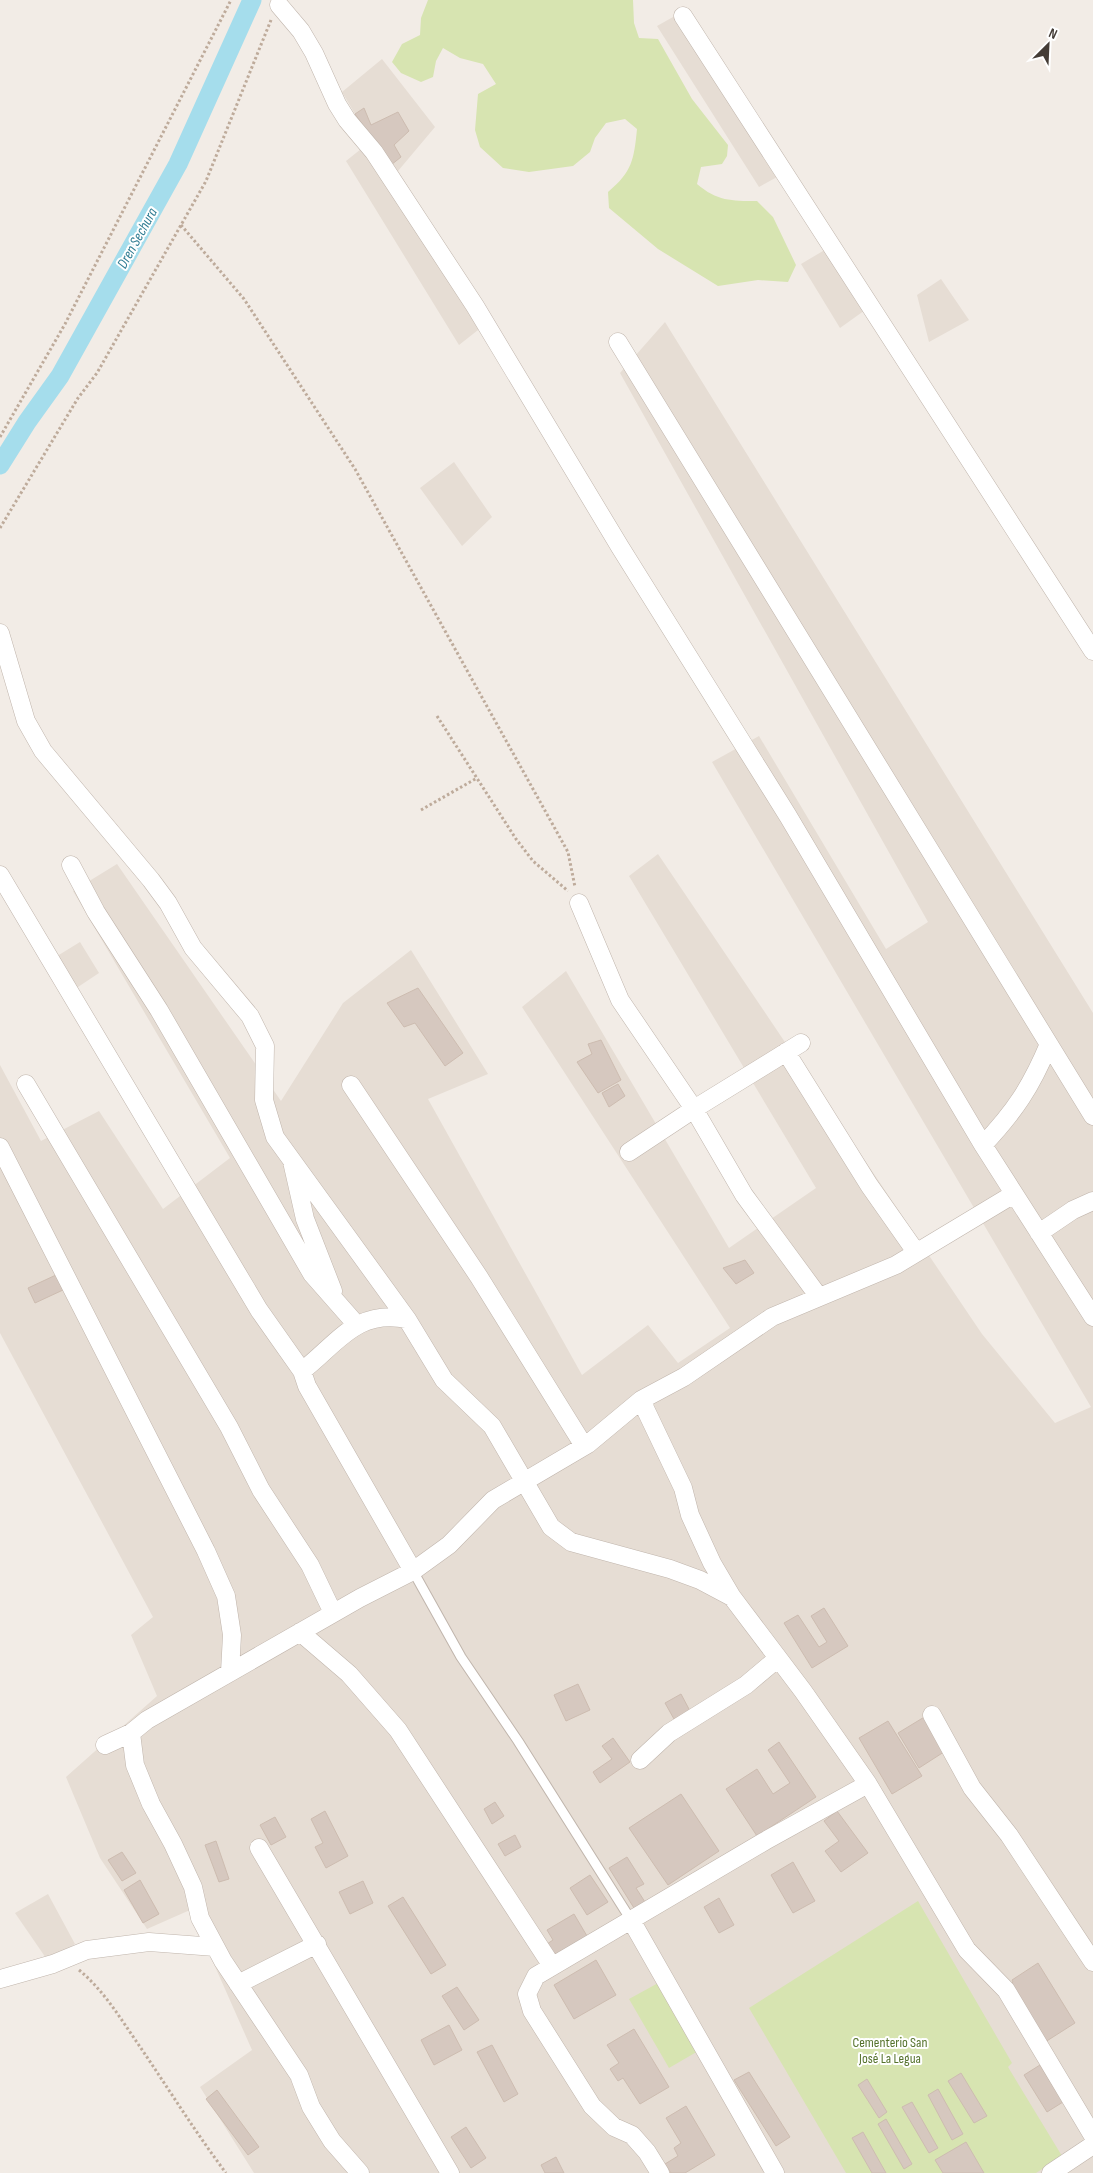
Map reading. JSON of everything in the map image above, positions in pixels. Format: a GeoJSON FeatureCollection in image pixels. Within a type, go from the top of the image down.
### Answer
{"type":"FeatureCollection","features":[{"type":"Feature","properties":{"kind":"street"},"geometry":{"type":"LineString","coordinates":[[279,5],[310,46],[337,104],[347,120],[374,152],[475,306],[620,547],[788,816],[983,1145],[1093,1317]]}},
{"type":"Feature","properties":{"kind":"street"},"geometry":{"type":"LineString","coordinates":[[683,16],[1093,651]]}},
{"type":"Feature","properties":{"kind":"street"},"geometry":{"type":"LineString","coordinates":[[618,342],[1093,1116]]}},
{"type":"Feature","properties":{"kind":"street"},"geometry":{"type":"LineString","coordinates":[[0,632],[26,721],[43,752],[151,880],[168,903],[193,948],[250,1016],[265,1046],[264,1100],[274,1137],[407,1319],[444,1380],[492,1426],[551,1527],[571,1542],[677,1572],[700,1580],[732,1597]]}},
{"type":"Feature","properties":{"kind":"street"},"geometry":{"type":"LineString","coordinates":[[71,865],[96,912],[159,1010],[312,1274],[356,1324]]}},
{"type":"Feature","properties":{"kind":"street"},"geometry":{"type":"LineString","coordinates":[[0,875],[259,1310],[302,1371],[307,1386],[413,1571]]}},
{"type":"Feature","properties":{"kind":"street"},"geometry":{"type":"LineString","coordinates":[[579,903],[620,1000],[694,1109],[744,1195],[819,1297]]}},
{"type":"Feature","properties":{"kind":"street"},"geometry":{"type":"LineString","coordinates":[[630,1152],[694,1109],[802,1043]]}},
{"type":"Feature","properties":{"kind":"street"},"geometry":{"type":"LineString","coordinates":[[983,1145],[1011,1116],[1019,1104],[1049,1044]]}},
{"type":"Feature","properties":{"kind":"street"},"geometry":{"type":"LineString","coordinates":[[786,1052],[869,1185],[916,1252]]}},
{"type":"Feature","properties":{"kind":"street"},"geometry":{"type":"LineString","coordinates":[[26,1084],[229,1427],[261,1490],[310,1565],[333,1614]]}},
{"type":"Feature","properties":{"kind":"street"},"geometry":{"type":"LineString","coordinates":[[351,1085],[474,1269],[584,1446]]}},
{"type":"Feature","properties":{"kind":"street"},"geometry":{"type":"LineString","coordinates":[[0,1147],[206,1551],[226,1596],[232,1635],[230,1672]]}},
{"type":"Feature","properties":{"kind":"street"},"geometry":{"type":"LineString","coordinates":[[291,1160],[305,1219],[338,1303]]}},
{"type":"Feature","properties":{"kind":"street"},"geometry":{"type":"LineString","coordinates":[[105,1746],[131,1733],[148,1720],[300,1632],[413,1571],[449,1545],[493,1500],[584,1446],[641,1400],[684,1377],[772,1317],[896,1264],[1014,1194]]}},
{"type":"Feature","properties":{"kind":"street"},"geometry":{"type":"LineString","coordinates":[[1039,1233],[1073,1210],[1093,1201]]}},
{"type":"Feature","properties":{"kind":"street"},"geometry":{"type":"LineString","coordinates":[[302,1371],[356,1324],[383,1316],[407,1319]]}},
{"type":"Feature","properties":{"kind":"street"},"geometry":{"type":"LineString","coordinates":[[641,1400],[682,1488],[690,1515],[712,1563],[732,1597],[868,1784],[967,1950],[1006,1990],[1093,2136]]}},
{"type":"Feature","properties":{"kind":"street"},"geometry":{"type":"LineString","coordinates":[[300,1632],[349,1674],[398,1730],[552,1966]]}},
{"type":"Feature","properties":{"kind":"street"},"geometry":{"type":"LineString","coordinates":[[640,1760],[669,1733],[746,1685],[778,1658]]}},
{"type":"Feature","properties":{"kind":"street"},"geometry":{"type":"LineString","coordinates":[[932,1715],[972,1788],[1009,1835],[1093,1962]]}},
{"type":"Feature","properties":{"kind":"street"},"geometry":{"type":"LineString","coordinates":[[131,1733],[135,1765],[151,1804],[173,1844],[193,1887],[200,1918],[238,1984],[299,2075],[311,2107],[332,2141],[360,2173]]}},
{"type":"Feature","properties":{"kind":"street"},"geometry":{"type":"LineString","coordinates":[[660,2173],[647,2152],[632,2135],[614,2127],[592,2106],[532,2011],[527,1994],[536,1976],[765,1841],[868,1784]]}},
{"type":"Feature","properties":{"kind":"street"},"geometry":{"type":"LineString","coordinates":[[260,1848],[450,2173]]}},
{"type":"Feature","properties":{"kind":"street"},"geometry":{"type":"LineString","coordinates":[[631,1920],[775,2173]]}},
{"type":"Feature","properties":{"kind":"street"},"geometry":{"type":"LineString","coordinates":[[0,1979],[65,1959],[87,1950],[149,1942],[215,1946]]}},
{"type":"Feature","properties":{"kind":"street"},"geometry":{"type":"LineString","coordinates":[[238,1984],[317,1944]]}},
{"type":"Feature","properties":{"kind":"street"},"geometry":{"type":"LineString","coordinates":[[1051,2173],[1093,2145]]}},
{"type":"Feature","properties":{"kind":"lane"},"geometry":{"type":"LineString","coordinates":[[413,1571],[461,1657],[518,1741],[631,1920]]}},
{"type":"Feature","properties":{"kind":"path"},"geometry":{"type":"LineString","coordinates":[[0,437],[65,324],[230,0]]}},
{"type":"Feature","properties":{"kind":"path"},"geometry":{"type":"LineString","coordinates":[[0,528],[78,398],[97,373],[206,181],[270,22],[279,5]]}},
{"type":"Feature","properties":{"kind":"path"},"geometry":{"type":"LineString","coordinates":[[181,225],[244,299],[355,469],[568,852],[579,903]]}},
{"type":"Feature","properties":{"kind":"path"},"geometry":{"type":"LineString","coordinates":[[437,716],[516,839],[533,861],[561,882],[579,903]]}},
{"type":"Feature","properties":{"kind":"path"},"geometry":{"type":"LineString","coordinates":[[421,810],[477,778]]}},
{"type":"Feature","properties":{"kind":"path"},"geometry":{"type":"LineString","coordinates":[[65,1959],[98,1986],[173,2094],[195,2132],[226,2173]]}},
{"type":"Feature","properties":{"kind":"shaded area"},"geometry":{"type":"Polygon","coordinates":[[[689,8],[790,170],[759,187],[657,26],[689,8]]]}},
{"type":"Feature","properties":{"kind":"shaded area"},"geometry":{"type":"Polygon","coordinates":[[[382,59],[435,127],[398,171],[492,319],[459,345],[346,161],[371,141],[342,92],[382,59]]]}},
{"type":"Feature","properties":{"kind":"shaded area"},"geometry":{"type":"Polygon","coordinates":[[[828,248],[868,308],[840,328],[801,264],[828,248]]]}},
{"type":"Feature","properties":{"kind":"shaded area"},"geometry":{"type":"Polygon","coordinates":[[[941,279],[969,320],[929,342],[917,295],[941,279]]]}},
{"type":"Feature","properties":{"kind":"shaded area"},"geometry":{"type":"Polygon","coordinates":[[[665,322],[1093,1013],[1093,2173],[254,2173],[200,2087],[252,2050],[190,1910],[147,1929],[100,1858],[66,1777],[157,1696],[131,1635],[153,1617],[0,1333],[0,1065],[41,1141],[99,1111],[163,1209],[230,1158],[73,891],[117,864],[281,1101],[343,1003],[411,950],[488,1074],[428,1099],[582,1375],[648,1325],[678,1363],[730,1328],[522,1007],[566,971],[729,1248],[816,1188],[629,876],[658,854],[982,1334],[1055,1423],[1091,1407],[712,762],[759,736],[886,949],[928,922],[620,373],[665,322]]]}},
{"type":"Feature","properties":{"kind":"shaded area"},"geometry":{"type":"Polygon","coordinates":[[[454,462],[492,517],[462,546],[420,488],[454,462]]]}},
{"type":"Feature","properties":{"kind":"shaded area"},"geometry":{"type":"Polygon","coordinates":[[[80,942],[99,973],[75,989],[54,958],[80,942]]]}},
{"type":"Feature","properties":{"kind":"shaded area"},"geometry":{"type":"Polygon","coordinates":[[[48,1894],[75,1944],[48,1961],[15,1913],[48,1894]]]}},
{"type":"Feature","properties":{"kind":"green space"},"geometry":{"type":"Polygon","coordinates":[[[428,0],[633,0],[634,23],[639,38],[658,39],[692,99],[728,145],[727,156],[722,164],[701,167],[697,184],[711,194],[725,199],[757,201],[773,217],[796,265],[788,282],[758,280],[718,286],[658,249],[609,208],[608,192],[627,171],[635,149],[637,129],[625,119],[606,123],[595,138],[590,152],[573,166],[529,172],[503,168],[480,147],[475,130],[478,94],[496,84],[483,64],[460,58],[443,48],[436,61],[433,77],[421,82],[401,73],[392,62],[402,44],[420,35],[421,18],[428,0]]]}},
{"type":"Feature","properties":{"kind":"green space","name":"Cementerio San José La Legua"},"geometry":{"type":"Polygon","coordinates":[[[918,1901],[1012,2063],[1008,2067],[1062,2156],[1036,2173],[846,2173],[749,2008],[918,1901]]]}},
{"type":"Feature","properties":{"kind":"green space"},"geometry":{"type":"Polygon","coordinates":[[[660,1982],[700,2050],[669,2068],[629,1999],[660,1982]]]}},
{"type":"Feature","properties":{"kind":"building"},"geometry":{"type":"Polygon","coordinates":[[[364,108],[371,125],[398,112],[409,131],[394,145],[401,157],[391,165],[355,114],[364,108]]]}},
{"type":"Feature","properties":{"kind":"building"},"geometry":{"type":"Polygon","coordinates":[[[418,988],[463,1053],[445,1066],[415,1023],[404,1027],[387,1003],[418,988]]]}},
{"type":"Feature","properties":{"kind":"building"},"geometry":{"type":"Polygon","coordinates":[[[601,1040],[621,1080],[598,1093],[577,1062],[592,1054],[588,1044],[601,1040]]]}},
{"type":"Feature","properties":{"kind":"building"},"geometry":{"type":"Polygon","coordinates":[[[618,1084],[625,1096],[609,1107],[602,1093],[618,1084]]]}},
{"type":"Feature","properties":{"kind":"building"},"geometry":{"type":"Polygon","coordinates":[[[745,1260],[754,1273],[736,1284],[723,1268],[745,1260]]]}},
{"type":"Feature","properties":{"kind":"building"},"geometry":{"type":"Polygon","coordinates":[[[56,1275],[63,1290],[35,1303],[28,1288],[56,1275]]]}},
{"type":"Feature","properties":{"kind":"building"},"geometry":{"type":"Polygon","coordinates":[[[824,1608],[848,1646],[812,1668],[784,1623],[798,1615],[819,1647],[827,1642],[811,1616],[824,1608]]]}},
{"type":"Feature","properties":{"kind":"building"},"geometry":{"type":"Polygon","coordinates":[[[578,1684],[590,1710],[566,1721],[554,1695],[578,1684]]]}},
{"type":"Feature","properties":{"kind":"building"},"geometry":{"type":"Polygon","coordinates":[[[681,1694],[690,1711],[674,1719],[665,1703],[681,1694]]]}},
{"type":"Feature","properties":{"kind":"building"},"geometry":{"type":"Polygon","coordinates":[[[926,1716],[947,1750],[919,1768],[898,1733],[926,1716]]]}},
{"type":"Feature","properties":{"kind":"building"},"geometry":{"type":"Polygon","coordinates":[[[888,1721],[922,1776],[892,1794],[859,1738],[888,1721]]]}},
{"type":"Feature","properties":{"kind":"building"},"geometry":{"type":"Polygon","coordinates":[[[613,1738],[630,1762],[600,1783],[593,1772],[612,1759],[602,1746],[613,1738]]]}},
{"type":"Feature","properties":{"kind":"building"},"geometry":{"type":"Polygon","coordinates":[[[779,1742],[816,1797],[757,1836],[726,1789],[757,1769],[773,1794],[790,1783],[768,1750],[779,1742]]]}},
{"type":"Feature","properties":{"kind":"building"},"geometry":{"type":"Polygon","coordinates":[[[681,1794],[719,1851],[668,1885],[629,1828],[681,1794]]]}},
{"type":"Feature","properties":{"kind":"building"},"geometry":{"type":"Polygon","coordinates":[[[495,1802],[504,1816],[492,1824],[484,1809],[495,1802]]]}},
{"type":"Feature","properties":{"kind":"building"},"geometry":{"type":"Polygon","coordinates":[[[325,1811],[348,1856],[326,1868],[315,1847],[323,1843],[311,1819],[325,1811]]]}},
{"type":"Feature","properties":{"kind":"building"},"geometry":{"type":"Polygon","coordinates":[[[837,1811],[868,1853],[841,1872],[825,1851],[839,1841],[824,1821],[837,1811]]]}},
{"type":"Feature","properties":{"kind":"building"},"geometry":{"type":"Polygon","coordinates":[[[275,1817],[286,1837],[271,1845],[260,1825],[275,1817]]]}},
{"type":"Feature","properties":{"kind":"building"},"geometry":{"type":"Polygon","coordinates":[[[515,1835],[521,1847],[505,1856],[498,1844],[515,1835]]]}},
{"type":"Feature","properties":{"kind":"building"},"geometry":{"type":"Polygon","coordinates":[[[216,1841],[229,1879],[219,1882],[205,1845],[216,1841]]]}},
{"type":"Feature","properties":{"kind":"building"},"geometry":{"type":"Polygon","coordinates":[[[122,1852],[136,1873],[122,1881],[108,1860],[122,1852]]]}},
{"type":"Feature","properties":{"kind":"building"},"geometry":{"type":"Polygon","coordinates":[[[627,1857],[644,1884],[636,1888],[645,1902],[634,1908],[609,1868],[627,1857]]]}},
{"type":"Feature","properties":{"kind":"building"},"geometry":{"type":"Polygon","coordinates":[[[793,1862],[815,1901],[793,1913],[771,1875],[793,1862]]]}},
{"type":"Feature","properties":{"kind":"building"},"geometry":{"type":"Polygon","coordinates":[[[590,1875],[608,1902],[587,1915],[570,1888],[590,1875]]]}},
{"type":"Feature","properties":{"kind":"building"},"geometry":{"type":"Polygon","coordinates":[[[140,1880],[159,1914],[143,1923],[124,1890],[140,1880]]]}},
{"type":"Feature","properties":{"kind":"building"},"geometry":{"type":"Polygon","coordinates":[[[363,1881],[373,1903],[350,1914],[339,1892],[363,1881]]]}},
{"type":"Feature","properties":{"kind":"building"},"geometry":{"type":"Polygon","coordinates":[[[403,1897],[446,1965],[431,1974],[388,1906],[403,1897]]]}},
{"type":"Feature","properties":{"kind":"building"},"geometry":{"type":"Polygon","coordinates":[[[719,1898],[734,1925],[719,1933],[704,1907],[719,1898]]]}},
{"type":"Feature","properties":{"kind":"building"},"geometry":{"type":"Polygon","coordinates":[[[574,1914],[587,1936],[552,1958],[544,1946],[553,1940],[547,1930],[574,1914]]]}},
{"type":"Feature","properties":{"kind":"building"},"geometry":{"type":"Polygon","coordinates":[[[596,1960],[616,1995],[574,2019],[554,1985],[596,1960]]]}},
{"type":"Feature","properties":{"kind":"building"},"geometry":{"type":"Polygon","coordinates":[[[1038,1963],[1075,2023],[1042,2044],[1007,1987],[1013,1982],[1012,1980],[1038,1963]]]}},
{"type":"Feature","properties":{"kind":"building"},"geometry":{"type":"Polygon","coordinates":[[[457,1987],[479,2020],[464,2030],[442,1996],[457,1987]]]}},
{"type":"Feature","properties":{"kind":"building"},"geometry":{"type":"Polygon","coordinates":[[[449,2025],[462,2050],[434,2065],[421,2040],[449,2025]]]}},
{"type":"Feature","properties":{"kind":"building"},"geometry":{"type":"Polygon","coordinates":[[[634,2029],[669,2087],[640,2104],[623,2078],[618,2081],[610,2069],[619,2063],[607,2045],[634,2029]]]}},
{"type":"Feature","properties":{"kind":"building"},"geometry":{"type":"Polygon","coordinates":[[[492,2045],[518,2094],[504,2102],[477,2052],[492,2045]]]}},
{"type":"Feature","properties":{"kind":"building"},"geometry":{"type":"Polygon","coordinates":[[[1040,2065],[1063,2102],[1047,2112],[1024,2075],[1040,2065]]]}},
{"type":"Feature","properties":{"kind":"building"},"geometry":{"type":"Polygon","coordinates":[[[749,2072],[790,2137],[776,2146],[734,2080],[749,2072]]]}},
{"type":"Feature","properties":{"kind":"building"},"geometry":{"type":"Polygon","coordinates":[[[961,2073],[987,2116],[974,2123],[948,2081],[961,2073]]]}},
{"type":"Feature","properties":{"kind":"building"},"geometry":{"type":"Polygon","coordinates":[[[867,2079],[887,2112],[879,2118],[858,2085],[867,2079]]]}},
{"type":"Feature","properties":{"kind":"building"},"geometry":{"type":"Polygon","coordinates":[[[938,2089],[963,2134],[952,2140],[928,2095],[938,2089]]]}},
{"type":"Feature","properties":{"kind":"building"},"geometry":{"type":"Polygon","coordinates":[[[217,2090],[259,2147],[248,2155],[206,2099],[217,2090]]]}},
{"type":"Feature","properties":{"kind":"building"},"geometry":{"type":"Polygon","coordinates":[[[912,2102],[938,2148],[929,2153],[902,2107],[912,2102]]]}},
{"type":"Feature","properties":{"kind":"building"},"geometry":{"type":"Polygon","coordinates":[[[686,2106],[715,2155],[685,2173],[671,2173],[665,2164],[678,2156],[674,2148],[681,2143],[666,2118],[686,2106]]]}},
{"type":"Feature","properties":{"kind":"building"},"geometry":{"type":"Polygon","coordinates":[[[886,2119],[912,2164],[904,2169],[878,2124],[886,2119]]]}},
{"type":"Feature","properties":{"kind":"building"},"geometry":{"type":"Polygon","coordinates":[[[466,2127],[486,2158],[471,2168],[451,2137],[466,2127]]]}},
{"type":"Feature","properties":{"kind":"building"},"geometry":{"type":"Polygon","coordinates":[[[863,2132],[886,2173],[872,2173],[852,2138],[863,2132]]]}},
{"type":"Feature","properties":{"kind":"building"},"geometry":{"type":"Polygon","coordinates":[[[966,2142],[984,2173],[943,2173],[935,2160],[966,2142]]]}},
{"type":"Feature","properties":{"kind":"building"},"geometry":{"type":"Polygon","coordinates":[[[556,2157],[564,2173],[545,2173],[541,2165],[556,2157]]]}},
{"type":"Feature","properties":{"kind":"waterway","name":"Dren Sechura"},"geometry":{"type":"LineString","coordinates":[[0,465],[27,422],[60,376],[178,164],[252,0]]}}]}
